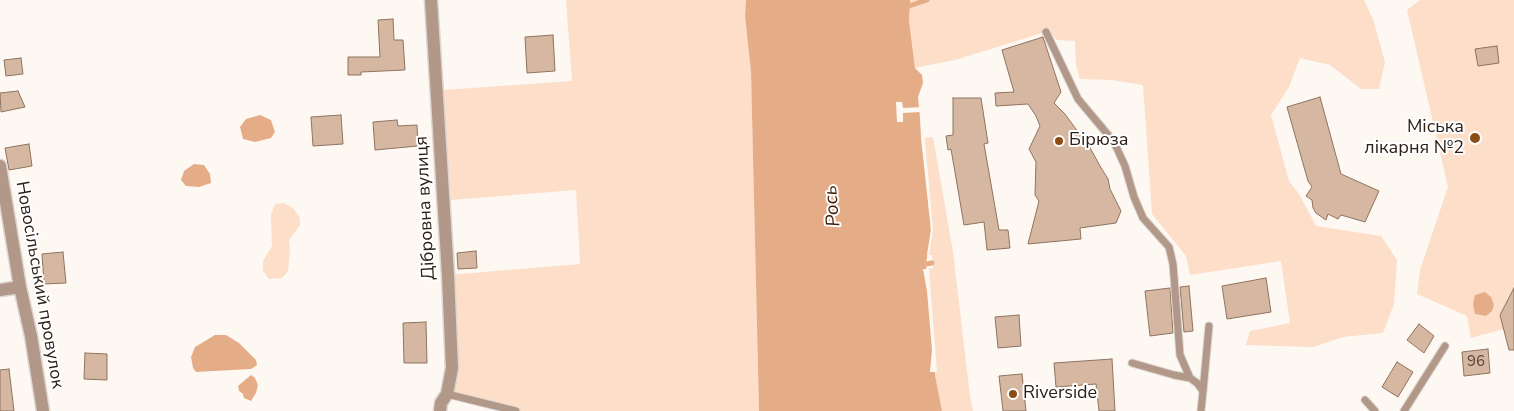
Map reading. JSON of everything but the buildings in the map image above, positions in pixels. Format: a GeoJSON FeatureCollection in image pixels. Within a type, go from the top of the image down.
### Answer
{"type":"FeatureCollection","features":[{"type":"Feature","properties":{"kind":"street","name":"Дібровна вулиця"},"geometry":{"type":"LineString","coordinates":[[431,0],[452,368],[447,394],[441,403],[440,411]]}},
{"type":"Feature","properties":{"kind":"street","name":"Новосільський провулок"},"geometry":{"type":"LineString","coordinates":[[0,166],[43,411]]}},
{"type":"Feature","properties":{"kind":"street"},"geometry":{"type":"LineString","coordinates":[[0,290],[20,287]]}},
{"type":"Feature","properties":{"kind":"lane"},"geometry":{"type":"LineString","coordinates":[[1046,32],[1078,98],[1114,142],[1125,166],[1134,197],[1143,218],[1169,248],[1173,264],[1180,355],[1190,378]]}},
{"type":"Feature","properties":{"kind":"lane"},"geometry":{"type":"LineString","coordinates":[[1201,411],[1209,326]]}},
{"type":"Feature","properties":{"kind":"lane"},"geometry":{"type":"LineString","coordinates":[[1404,411],[1445,346]]}},
{"type":"Feature","properties":{"kind":"lane"},"geometry":{"type":"LineString","coordinates":[[1132,363],[1190,378],[1203,391]]}},
{"type":"Feature","properties":{"kind":"lane"},"geometry":{"type":"LineString","coordinates":[[447,394],[516,411]]}},
{"type":"Feature","properties":{"kind":"lane"},"geometry":{"type":"LineString","coordinates":[[1365,400],[1376,411]]}},
{"type":"Feature","properties":{"kind":"shaded area"},"geometry":{"type":"Polygon","coordinates":[[[566,0],[746,0],[745,16],[751,71],[759,411],[516,411],[447,394],[448,275],[580,264],[576,190],[451,200],[443,90],[572,81],[566,0]]]}},
{"type":"Feature","properties":{"kind":"shaded area"},"geometry":{"type":"Polygon","coordinates":[[[910,0],[1364,0],[1373,19],[1385,62],[1379,89],[1361,89],[1330,65],[1300,58],[1289,87],[1271,115],[1289,181],[1299,194],[1316,226],[1381,236],[1397,260],[1394,304],[1383,333],[1343,337],[1313,347],[1246,345],[1250,331],[1290,323],[1281,261],[1190,275],[1186,256],[1152,214],[1143,85],[1112,80],[1080,79],[1076,65],[1075,41],[1057,40],[1049,31],[955,60],[915,68],[909,21],[910,0]]]}},
{"type":"Feature","properties":{"kind":"shaded area","name":"Міська лікарня №2"},"geometry":{"type":"Polygon","coordinates":[[[1420,0],[1514,0],[1514,288],[1500,315],[1504,329],[1471,338],[1467,316],[1417,294],[1420,270],[1448,187],[1407,10],[1420,0]]]}},
{"type":"Feature","properties":{"kind":"shaded area"},"geometry":{"type":"Polygon","coordinates":[[[933,137],[953,252],[973,411],[942,411],[935,375],[926,269],[933,268],[932,255],[927,255],[931,230],[922,138],[933,137]]]}},
{"type":"Feature","properties":{"kind":"shaded area"},"geometry":{"type":"Polygon","coordinates":[[[284,203],[293,208],[300,218],[300,225],[289,240],[288,271],[282,278],[269,279],[263,271],[263,261],[272,246],[271,215],[275,204],[284,203]]]}},
{"type":"Feature","properties":{"kind":"water","name":"Рось"},"geometry":{"type":"Polygon","coordinates":[[[746,0],[910,0],[909,21],[915,68],[922,75],[923,83],[918,97],[931,230],[926,264],[935,375],[942,411],[759,411],[751,72],[745,16],[746,0]]]}},
{"type":"Feature","properties":{"kind":"water"},"geometry":{"type":"Polygon","coordinates":[[[260,115],[271,120],[275,132],[271,138],[255,142],[243,139],[240,127],[246,119],[260,115]]]}},
{"type":"Feature","properties":{"kind":"water"},"geometry":{"type":"Polygon","coordinates":[[[194,164],[204,165],[210,174],[211,183],[199,187],[186,186],[181,180],[184,171],[194,164]]]}},
{"type":"Feature","properties":{"kind":"water"},"geometry":{"type":"Polygon","coordinates":[[[1485,292],[1491,297],[1494,305],[1492,311],[1486,316],[1475,314],[1473,304],[1475,295],[1485,292]]]}},
{"type":"Feature","properties":{"kind":"water"},"geometry":{"type":"Polygon","coordinates":[[[215,335],[226,335],[239,343],[256,360],[257,365],[251,369],[196,372],[193,368],[191,357],[195,347],[215,335]]]}},
{"type":"Feature","properties":{"kind":"water"},"geometry":{"type":"Polygon","coordinates":[[[251,375],[255,378],[258,385],[251,401],[244,398],[238,386],[251,375]]]}},
{"type":"Feature","properties":{"kind":"pier"},"geometry":{"type":"Polygon","coordinates":[[[896,102],[902,102],[903,108],[922,107],[933,230],[929,255],[927,255],[931,230],[920,112],[903,113],[903,122],[897,122],[896,102]]]}},
{"type":"Feature","properties":{"kind":"pier"},"geometry":{"type":"Polygon","coordinates":[[[923,269],[929,269],[937,372],[930,372],[932,350],[927,291],[923,269]]]}},
{"type":"Feature","properties":{"kind":"waterway"},"geometry":{"type":"LineString","coordinates":[[909,6],[927,0]]}},
{"type":"Feature","properties":{"kind":"waterway"},"geometry":{"type":"LineString","coordinates":[[926,264],[932,263]]}},
{"type":"Feature","properties":{"kind":"place","name":"Міська лікарня №2"},"geometry":{"type":"Point","coordinates":[1475,138]}},
{"type":"Feature","properties":{"kind":"place","name":"Бірюза"},"geometry":{"type":"Point","coordinates":[1059,141]}},
{"type":"Feature","properties":{"kind":"place","name":"Riverside"},"geometry":{"type":"Point","coordinates":[1013,394]}}]}
